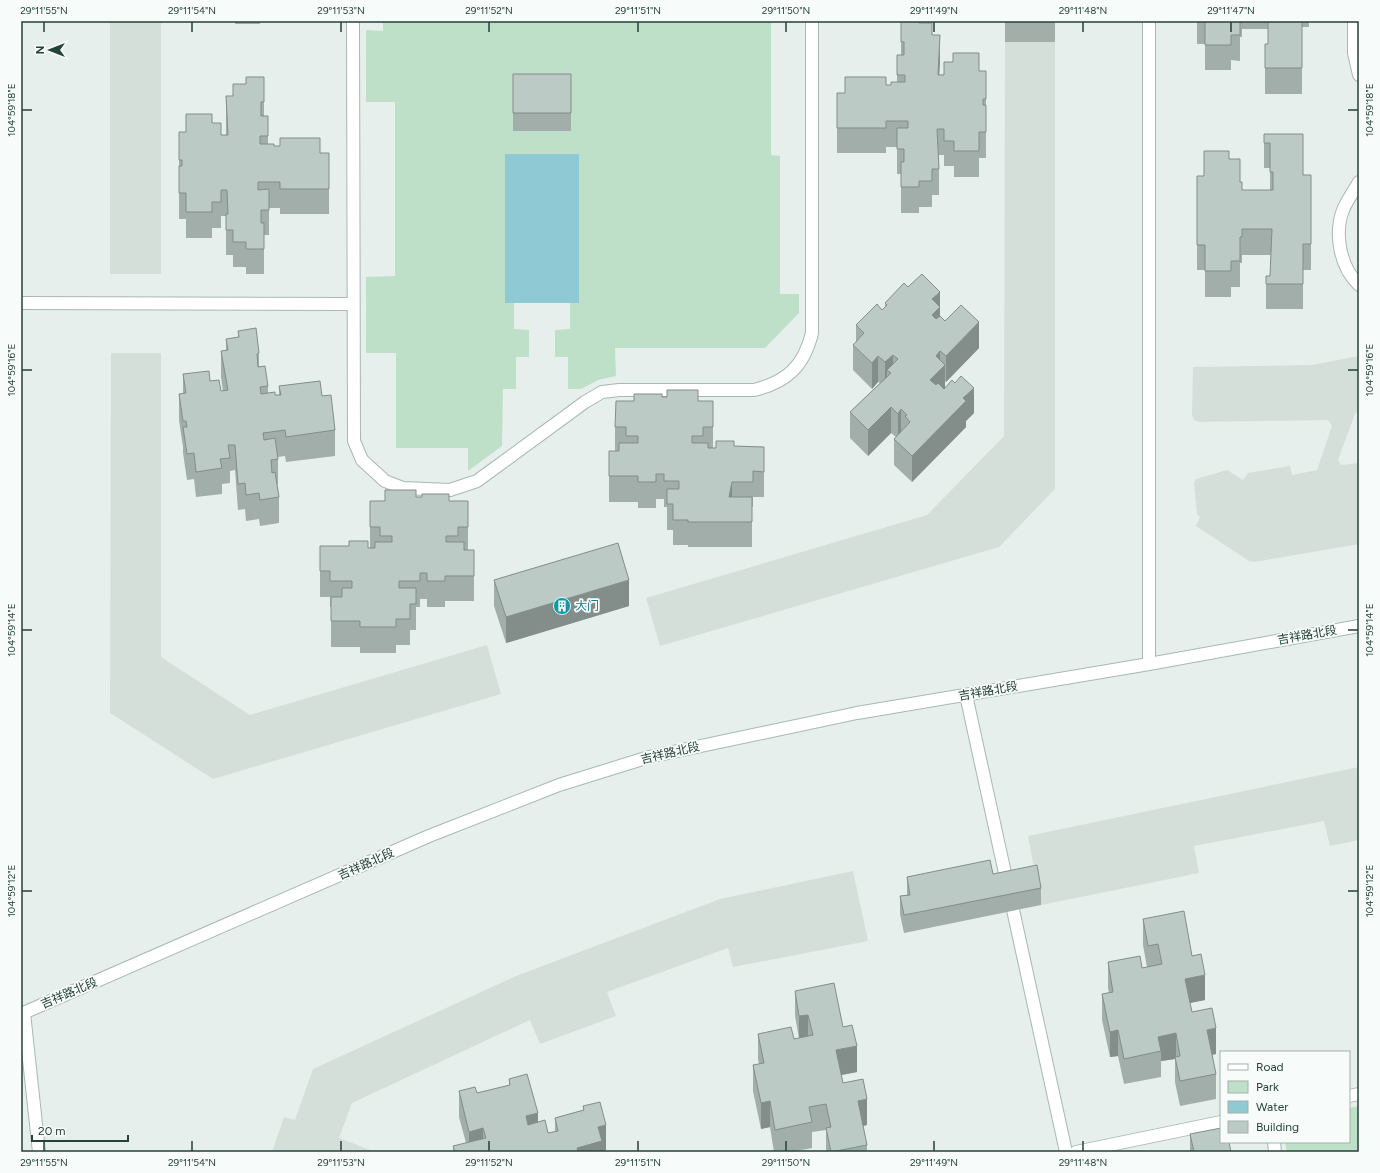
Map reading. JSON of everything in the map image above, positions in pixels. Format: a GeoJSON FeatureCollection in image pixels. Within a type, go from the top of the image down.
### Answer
{"type":"FeatureCollection","features":[{"type":"Feature","properties":{"kind":"street"},"geometry":{"type":"LineString","coordinates":[[353,21],[354,441],[362,460],[385,481],[403,488],[450,490],[477,481],[585,402],[602,392],[619,390],[754,390],[773,385],[783,379],[791,373],[805,355],[812,333],[812,21]]}},
{"type":"Feature","properties":{"kind":"street"},"geometry":{"type":"LineString","coordinates":[[1149,21],[1149,664]]}},
{"type":"Feature","properties":{"kind":"street"},"geometry":{"type":"LineString","coordinates":[[1354,21],[1354,53],[1359,75]]}},
{"type":"Feature","properties":{"kind":"street"},"geometry":{"type":"LineString","coordinates":[[1359,182],[1344,208],[1339,223],[1339,244],[1345,266],[1359,285]]}},
{"type":"Feature","properties":{"kind":"street"},"geometry":{"type":"LineString","coordinates":[[21,303],[353,304]]}},
{"type":"Feature","properties":{"kind":"street","name":"吉祥路北段"},"geometry":{"type":"LineString","coordinates":[[22,1014],[429,836],[559,785],[649,757],[857,713],[1149,664],[1359,626]]}},
{"type":"Feature","properties":{"kind":"street"},"geometry":{"type":"LineString","coordinates":[[966,695],[1066,1152]]}},
{"type":"Feature","properties":{"kind":"street"},"geometry":{"type":"LineString","coordinates":[[22,1014],[39,1152]]}},
{"type":"Feature","properties":{"kind":"street"},"geometry":{"type":"LineString","coordinates":[[1076,1152],[1220,1122]]}},
{"type":"Feature","properties":{"kind":"shaded area"},"geometry":{"type":"Polygon","coordinates":[[[110,21],[161,21],[161,274],[110,274],[110,21]]]}},
{"type":"Feature","properties":{"kind":"shaded area"},"geometry":{"type":"Polygon","coordinates":[[[1005,42],[1055,42],[1055,489],[999,547],[660,646],[646,598],[927,515],[1004,436],[1005,42]]]}},
{"type":"Feature","properties":{"kind":"shaded area"},"geometry":{"type":"Polygon","coordinates":[[[111,353],[161,353],[161,657],[250,715],[487,645],[501,694],[213,779],[110,713],[111,353]]]}},
{"type":"Feature","properties":{"kind":"shaded area"},"geometry":{"type":"Polygon","coordinates":[[[1359,356],[1359,411],[1355,414],[1338,460],[1341,465],[1359,463],[1359,544],[1254,562],[1249,561],[1196,526],[1200,517],[1197,514],[1194,483],[1196,479],[1227,470],[1243,480],[1248,473],[1290,466],[1292,475],[1317,470],[1332,426],[1328,420],[1198,422],[1194,420],[1192,415],[1193,367],[1312,365],[1359,356]]]}},
{"type":"Feature","properties":{"kind":"shaded area"},"geometry":{"type":"Polygon","coordinates":[[[1359,767],[1359,840],[1330,846],[1324,821],[1194,846],[1199,873],[1041,905],[1028,836],[1359,767]]]}},
{"type":"Feature","properties":{"kind":"shaded area"},"geometry":{"type":"Polygon","coordinates":[[[853,871],[868,941],[733,967],[728,948],[607,992],[616,1016],[540,1044],[530,1020],[352,1103],[339,1138],[370,1150],[370,1152],[272,1152],[284,1117],[295,1120],[313,1069],[516,976],[720,899],[853,871]]]}},
{"type":"Feature","properties":{"kind":"green space"},"geometry":{"type":"Polygon","coordinates":[[[383,21],[771,21],[771,155],[780,156],[780,294],[799,294],[799,313],[765,348],[615,348],[616,376],[598,380],[581,389],[568,389],[568,357],[555,357],[555,330],[570,329],[570,303],[578,303],[579,154],[505,154],[505,303],[514,303],[514,329],[529,330],[529,357],[516,357],[516,389],[503,389],[502,446],[468,471],[468,448],[396,448],[396,353],[366,353],[366,277],[395,276],[395,102],[366,102],[366,30],[383,31],[383,21]]]}},
{"type":"Feature","properties":{"kind":"green space"},"geometry":{"type":"Polygon","coordinates":[[[1359,1106],[1359,1152],[1287,1152],[1285,1143],[1350,1143],[1350,1108],[1359,1106]]]}},
{"type":"Feature","properties":{"kind":"water"},"geometry":{"type":"Polygon","coordinates":[[[505,154],[579,154],[579,303],[505,303],[505,154]]]}},
{"type":"Feature","properties":{"kind":"building"},"geometry":{"type":"Polygon","coordinates":[[[901,21],[932,23],[932,35],[940,35],[938,75],[944,75],[944,62],[953,62],[953,53],[979,53],[979,71],[986,71],[986,99],[983,99],[983,105],[986,105],[986,132],[979,132],[979,151],[954,151],[954,141],[944,141],[944,129],[937,129],[939,169],[932,169],[932,181],[919,181],[919,187],[901,187],[901,162],[904,162],[904,149],[897,149],[897,128],[908,128],[908,121],[886,121],[886,128],[837,128],[837,93],[845,93],[845,77],[886,77],[886,85],[891,85],[891,82],[905,82],[905,75],[897,75],[897,55],[904,55],[904,42],[901,42],[901,21]]]}},
{"type":"Feature","properties":{"kind":"building"},"geometry":{"type":"Polygon","coordinates":[[[1205,21],[1240,21],[1240,35],[1231,35],[1231,45],[1205,45],[1205,21]]]}},
{"type":"Feature","properties":{"kind":"building"},"geometry":{"type":"Polygon","coordinates":[[[1302,21],[1302,68],[1265,68],[1265,44],[1268,44],[1268,22],[1302,21]]]}},
{"type":"Feature","properties":{"kind":"building"},"geometry":{"type":"Polygon","coordinates":[[[513,74],[571,74],[571,113],[513,113],[513,74]]]}},
{"type":"Feature","properties":{"kind":"building"},"geometry":{"type":"Polygon","coordinates":[[[246,77],[264,77],[264,102],[261,102],[261,116],[268,116],[268,136],[260,136],[260,144],[274,144],[274,146],[280,146],[280,138],[320,138],[320,153],[329,153],[329,189],[280,189],[280,182],[258,182],[258,190],[269,189],[269,210],[261,210],[261,223],[264,223],[264,249],[246,249],[246,242],[233,242],[233,230],[226,230],[226,214],[228,214],[227,190],[221,190],[221,202],[212,202],[212,212],[186,212],[186,193],[179,193],[179,166],[182,166],[182,160],[179,160],[179,132],[186,132],[186,114],[212,114],[212,123],[221,123],[221,135],[228,135],[226,96],[233,96],[233,84],[246,84],[246,77]]]}},
{"type":"Feature","properties":{"kind":"building"},"geometry":{"type":"Polygon","coordinates":[[[1264,134],[1303,134],[1303,175],[1311,175],[1311,244],[1303,244],[1303,284],[1266,284],[1266,276],[1270,276],[1272,229],[1242,229],[1242,237],[1240,237],[1240,261],[1231,261],[1231,271],[1205,271],[1205,245],[1197,245],[1197,176],[1204,176],[1204,151],[1229,151],[1229,159],[1240,159],[1240,182],[1242,182],[1242,190],[1273,190],[1273,172],[1270,172],[1270,143],[1264,143],[1264,134]]]}},
{"type":"Feature","properties":{"kind":"building"},"geometry":{"type":"Polygon","coordinates":[[[922,274],[940,292],[932,299],[940,307],[932,315],[936,319],[940,316],[945,321],[961,305],[979,322],[946,356],[940,351],[936,356],[945,365],[930,380],[936,385],[938,383],[944,389],[952,380],[955,383],[961,376],[974,388],[963,398],[966,401],[912,456],[894,439],[910,422],[905,416],[907,415],[901,409],[898,414],[891,407],[868,430],[850,412],[891,373],[887,370],[898,359],[893,355],[885,362],[878,356],[872,363],[853,345],[864,333],[856,325],[877,304],[882,310],[887,305],[885,303],[904,283],[908,287],[922,274]]]}},
{"type":"Feature","properties":{"kind":"building"},"geometry":{"type":"Polygon","coordinates":[[[256,328],[259,353],[257,354],[258,367],[265,366],[268,386],[260,387],[261,394],[275,392],[275,395],[281,395],[279,386],[320,381],[322,396],[331,395],[335,430],[286,437],[285,430],[263,433],[264,440],[275,438],[278,459],[271,460],[272,473],[275,472],[279,497],[260,500],[259,493],[246,495],[245,483],[238,484],[235,445],[228,445],[230,458],[220,459],[222,468],[196,472],[194,453],[187,454],[183,427],[187,427],[186,421],[183,421],[179,394],[186,393],[183,374],[209,371],[210,381],[219,380],[221,391],[228,390],[221,351],[228,350],[226,339],[239,337],[238,331],[256,328]]]}},
{"type":"Feature","properties":{"kind":"building"},"geometry":{"type":"Polygon","coordinates":[[[667,390],[698,390],[698,401],[713,401],[713,427],[703,427],[703,436],[692,436],[692,443],[708,443],[708,448],[716,448],[716,441],[734,441],[734,446],[764,447],[764,472],[753,471],[753,482],[732,482],[729,497],[752,497],[752,522],[688,522],[688,520],[673,520],[673,504],[667,504],[667,489],[679,489],[679,481],[664,481],[664,474],[656,474],[656,482],[638,482],[638,476],[609,476],[609,451],[619,451],[619,443],[638,443],[638,436],[626,436],[626,427],[615,427],[616,401],[634,401],[634,394],[662,394],[662,397],[667,397],[667,390]]]}},
{"type":"Feature","properties":{"kind":"building"},"geometry":{"type":"Polygon","coordinates":[[[385,490],[416,490],[416,497],[422,497],[422,494],[449,494],[449,501],[468,501],[468,527],[458,527],[458,536],[446,536],[446,542],[464,542],[464,550],[474,550],[474,576],[445,576],[445,581],[427,581],[427,573],[420,573],[420,581],[399,581],[399,588],[416,588],[416,604],[410,604],[410,619],[396,619],[396,627],[360,627],[360,621],[331,621],[331,597],[342,597],[342,588],[352,588],[352,581],[330,581],[330,571],[320,571],[320,546],[349,546],[349,541],[368,541],[368,548],[375,548],[375,542],[392,542],[392,536],[380,536],[380,527],[370,527],[370,501],[385,501],[385,490]]]}},
{"type":"Feature","properties":{"kind":"building"},"geometry":{"type":"Polygon","coordinates":[[[618,543],[629,580],[506,617],[494,580],[618,543]]]}},
{"type":"Feature","properties":{"kind":"building"},"geometry":{"type":"Polygon","coordinates":[[[990,860],[993,874],[1037,865],[1041,888],[904,915],[900,896],[910,895],[907,877],[990,860]]]}},
{"type":"Feature","properties":{"kind":"building"},"geometry":{"type":"Polygon","coordinates":[[[1184,911],[1192,956],[1201,954],[1205,975],[1185,979],[1192,1012],[1212,1008],[1216,1028],[1207,1030],[1216,1074],[1180,1081],[1175,1057],[1180,1056],[1176,1033],[1158,1037],[1161,1051],[1124,1059],[1118,1030],[1110,1032],[1102,994],[1113,992],[1108,962],[1140,956],[1142,968],[1162,964],[1158,944],[1148,946],[1143,919],[1184,911]]]}},
{"type":"Feature","properties":{"kind":"building"},"geometry":{"type":"Polygon","coordinates":[[[834,983],[843,1027],[852,1025],[857,1046],[836,1050],[843,1083],[863,1079],[867,1099],[858,1101],[867,1145],[831,1152],[826,1128],[831,1127],[826,1104],[809,1107],[812,1122],[775,1130],[770,1101],[761,1103],[753,1065],[764,1063],[758,1034],[791,1027],[794,1039],[813,1035],[808,1015],[799,1016],[795,991],[834,983]]]}},
{"type":"Feature","properties":{"kind":"building"},"geometry":{"type":"Polygon","coordinates":[[[527,1074],[538,1113],[526,1116],[528,1125],[545,1120],[548,1133],[558,1131],[555,1118],[584,1110],[583,1106],[600,1102],[606,1125],[598,1127],[602,1141],[577,1148],[578,1152],[455,1152],[453,1146],[486,1138],[483,1128],[469,1132],[459,1091],[475,1087],[477,1093],[510,1085],[509,1079],[527,1074]]]}},
{"type":"Feature","properties":{"kind":"building"},"geometry":{"type":"Polygon","coordinates":[[[1220,1128],[1220,1143],[1229,1143],[1231,1152],[1194,1152],[1190,1134],[1220,1128]]]}},
{"type":"Feature","properties":{"kind":"place","name":"大门"},"geometry":{"type":"Point","coordinates":[562,606]}}]}
